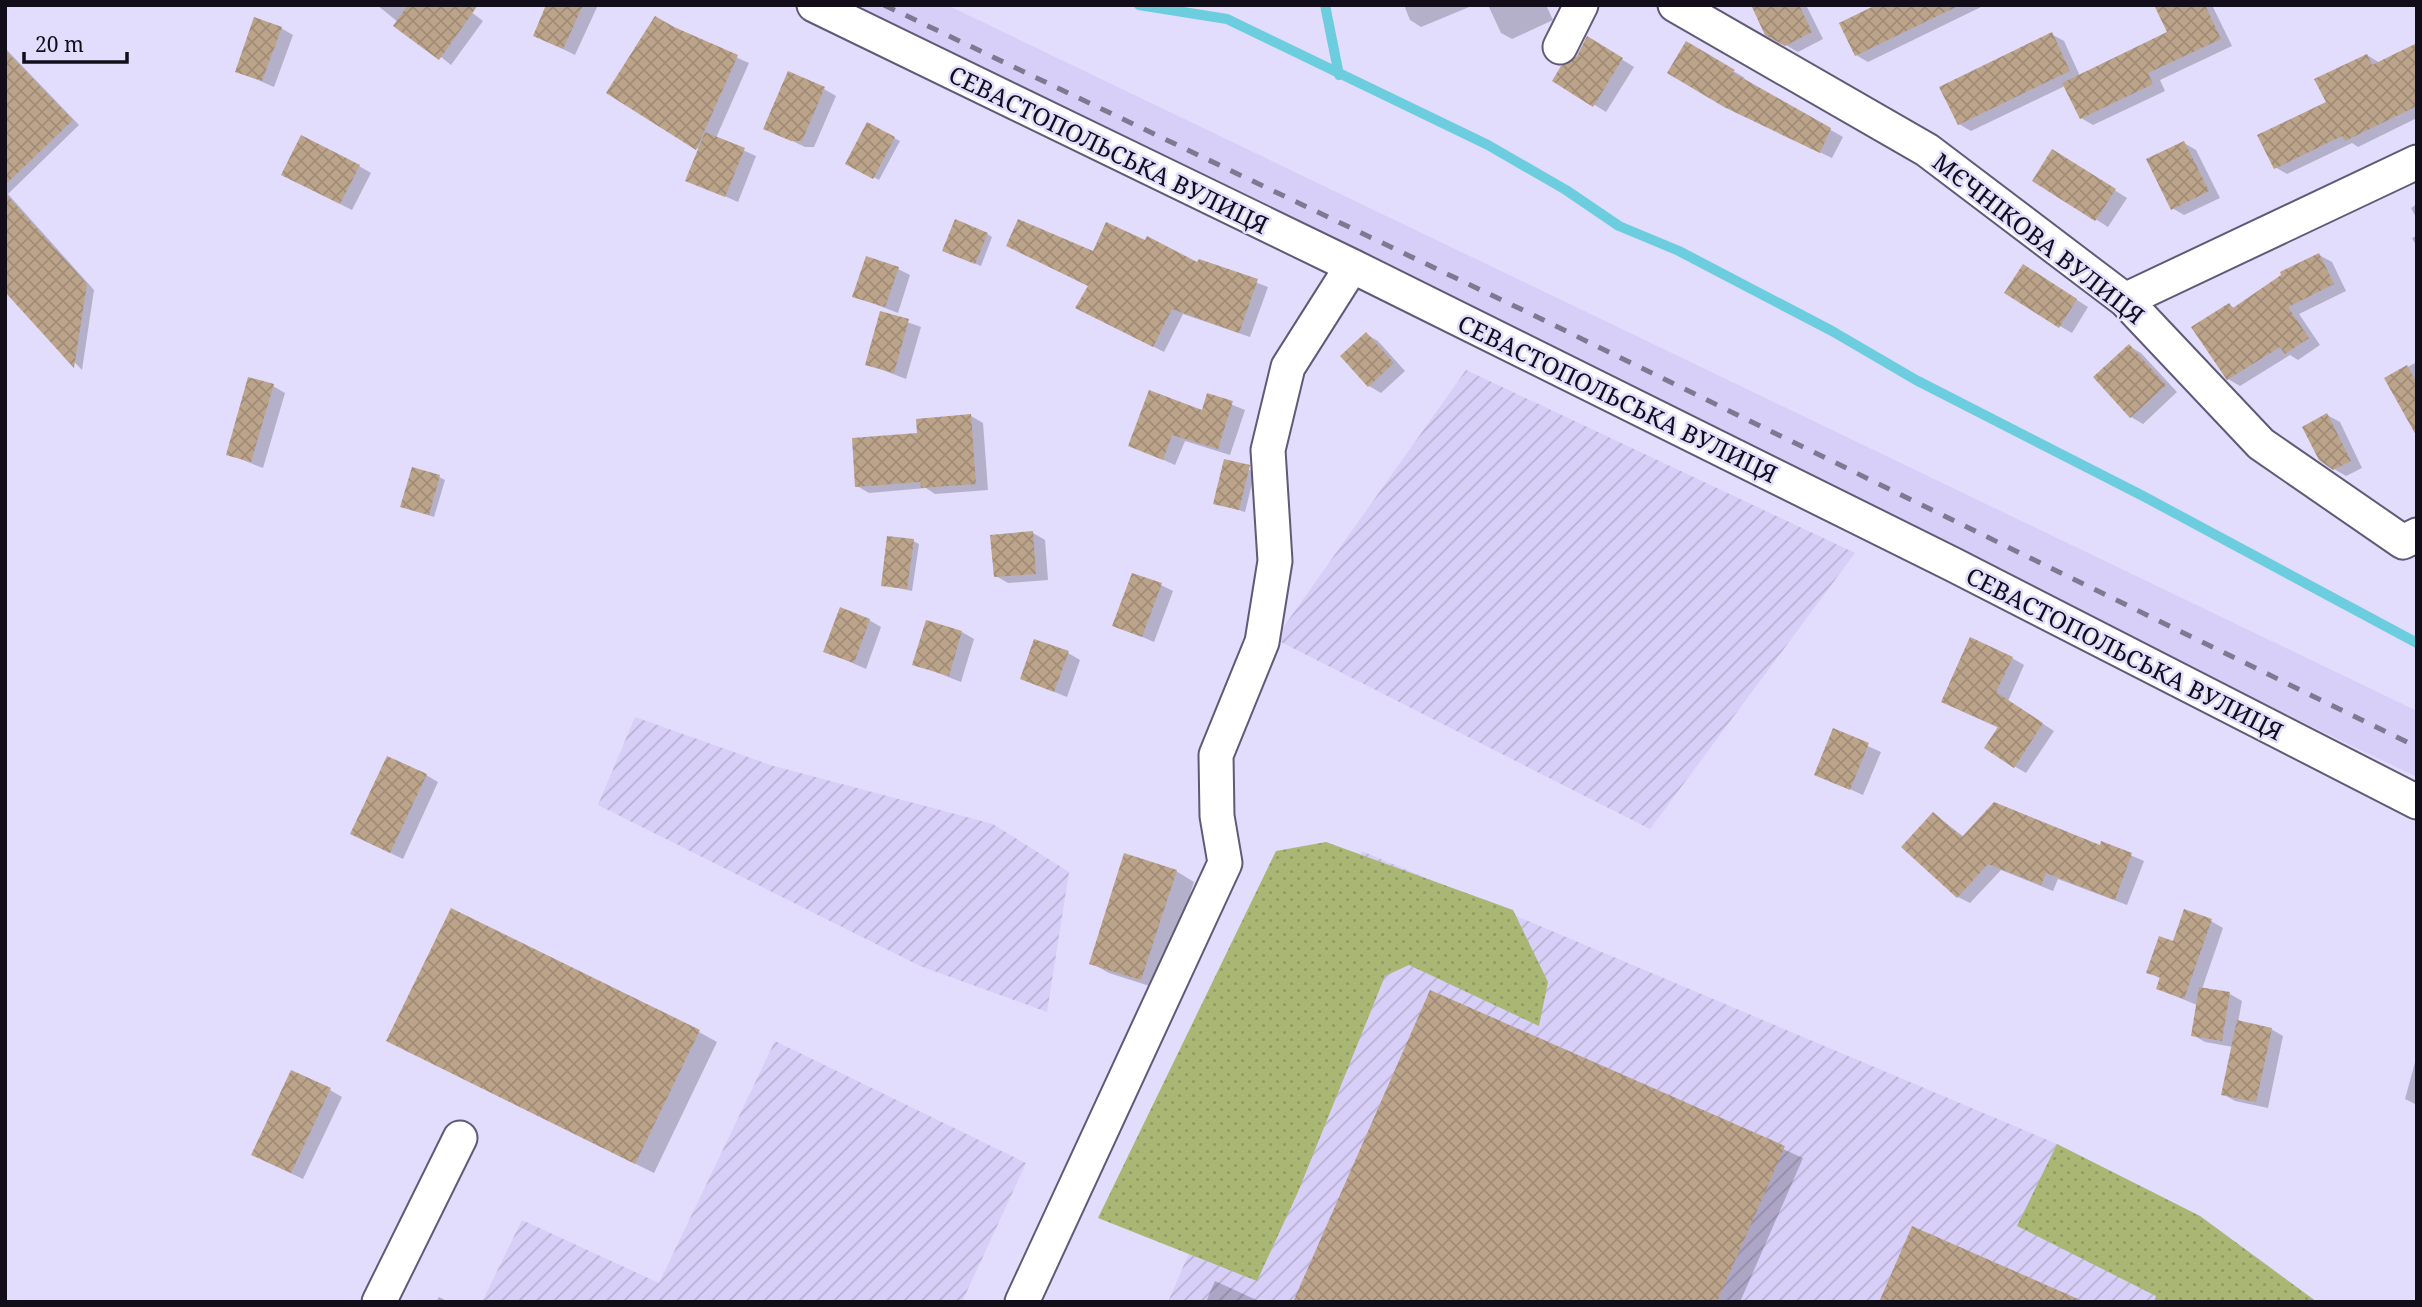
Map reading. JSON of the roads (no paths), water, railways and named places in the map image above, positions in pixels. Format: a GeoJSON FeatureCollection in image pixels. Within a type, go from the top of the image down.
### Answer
{"type":"FeatureCollection","features":[{"type":"Feature","properties":{"kind":"street","name":"СЕВАСТОПОЛЬСЬКА ВУЛИЦЯ"},"geometry":{"type":"LineString","coordinates":[[814,5],[1352,266],[1941,558],[2417,802]]}},
{"type":"Feature","properties":{"kind":"street"},"geometry":{"type":"LineString","coordinates":[[1560,47],[1581,5]]}},
{"type":"Feature","properties":{"kind":"street","name":"МЄЧНІКОВА ВУЛИЦЯ"},"geometry":{"type":"LineString","coordinates":[[1675,5],[1927,150],[2125,300],[2261,444],[2410,539]]}},
{"type":"Feature","properties":{"kind":"street"},"geometry":{"type":"LineString","coordinates":[[2125,300],[2417,162]]}},
{"type":"Feature","properties":{"kind":"street"},"geometry":{"type":"LineString","coordinates":[[1022,1302],[1225,863],[1217,816],[1216,755],[1262,642],[1275,561],[1268,450],[1288,367],[1352,266]]}},
{"type":"Feature","properties":{"kind":"street"},"geometry":{"type":"LineString","coordinates":[[379,1302],[460,1138]]}},
{"type":"Feature","properties":{"kind":"waterway"},"geometry":{"type":"LineString","coordinates":[[1139,5],[1227,19],[1488,145],[1566,190],[1619,226],[1679,251],[1832,331],[1916,380],[2143,496],[2417,643]]}},
{"type":"Feature","properties":{"kind":"waterway"},"geometry":{"type":"LineString","coordinates":[[1325,5],[1339,75]]}},
{"type":"Feature","properties":{"kind":"railway"},"geometry":{"type":"LineString","coordinates":[[884,5],[1529,313],[2417,747]]}}]}
